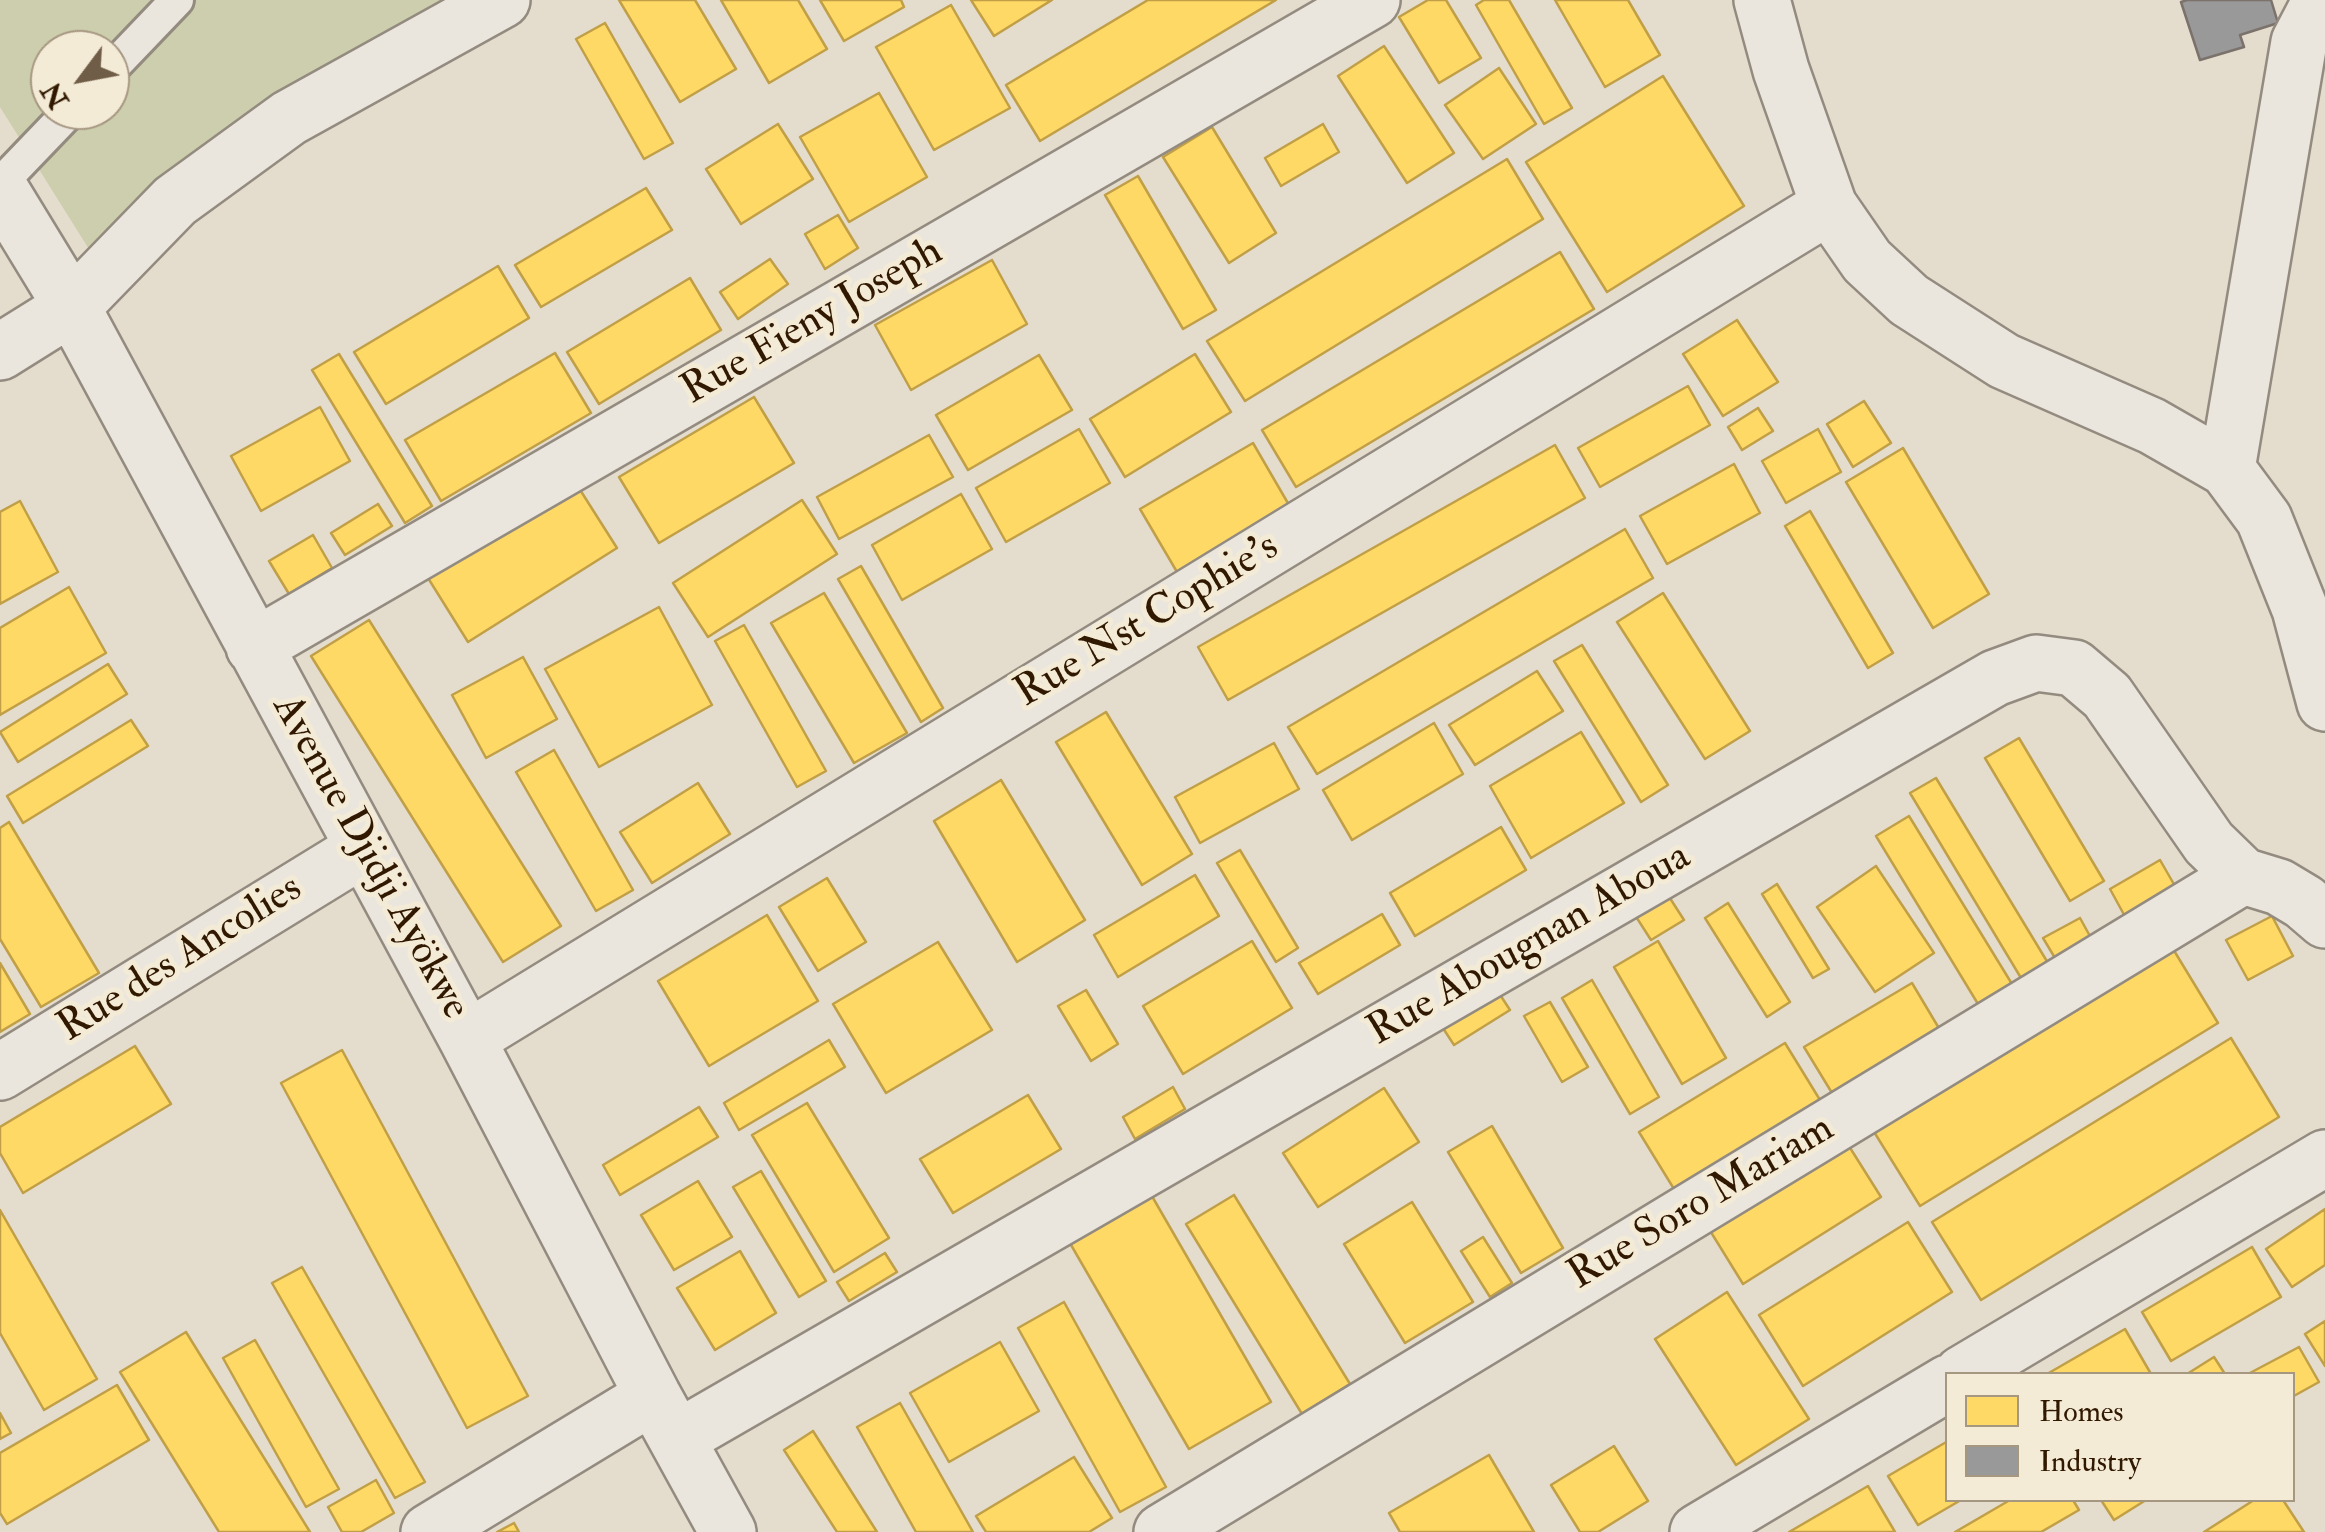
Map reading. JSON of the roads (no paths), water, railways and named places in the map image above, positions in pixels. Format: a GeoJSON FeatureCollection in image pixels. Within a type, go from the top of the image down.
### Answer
{"type":"FeatureCollection","features":[{"type":"Feature","properties":{"kind":"street"},"geometry":{"type":"LineString","coordinates":[[0,352],[72,308],[175,202],[289,118],[502,0]]}},
{"type":"Feature","properties":{"kind":"street","name":"Rue Fieny Joseph"},"geometry":{"type":"LineString","coordinates":[[254,648],[1372,0]]}},
{"type":"Feature","properties":{"kind":"street"},"geometry":{"type":"LineString","coordinates":[[1762,0],[1781,70],[1829,206],[1868,261],[1909,300],[2004,361],[2152,426],[2227,468],[2264,520],[2300,609],[2325,703]]}},
{"type":"Feature","properties":{"kind":"street"},"geometry":{"type":"LineString","coordinates":[[2227,468],[2299,42],[2321,0]]}},
{"type":"Feature","properties":{"kind":"street","name":"Avenue Djidji Ayökwe"},"geometry":{"type":"LineString","coordinates":[[0,186],[72,308],[728,1532]]}},
{"type":"Feature","properties":{"kind":"street","name":"Rue Nst Cophie's"},"geometry":{"type":"LineString","coordinates":[[467,1039],[1829,206]]}},
{"type":"Feature","properties":{"kind":"street","name":"Rue Abougnan Aboua"},"geometry":{"type":"LineString","coordinates":[[430,1532],[666,1417],[1995,678],[2036,663],[2074,668],[2107,696],[2209,843],[2242,876],[2279,887],[2325,920]]}},
{"type":"Feature","properties":{"kind":"street","name":"Rue des Ancolies"},"geometry":{"type":"LineString","coordinates":[[0,1072],[363,848]]}},
{"type":"Feature","properties":{"kind":"street","name":"Rue Soro Mariam"},"geometry":{"type":"LineString","coordinates":[[1162,1532],[2242,876]]}},
{"type":"Feature","properties":{"kind":"street"},"geometry":{"type":"LineString","coordinates":[[1965,1372],[2325,1158]]}},
{"type":"Feature","properties":{"kind":"street"},"geometry":{"type":"LineString","coordinates":[[1698,1532],[1945,1385]]}},
{"type":"Feature","properties":{"kind":"lane"},"geometry":{"type":"LineString","coordinates":[[130,49],[178,0]]}},
{"type":"Feature","properties":{"kind":"lane"},"geometry":{"type":"LineString","coordinates":[[0,186],[52,130]]}}]}
